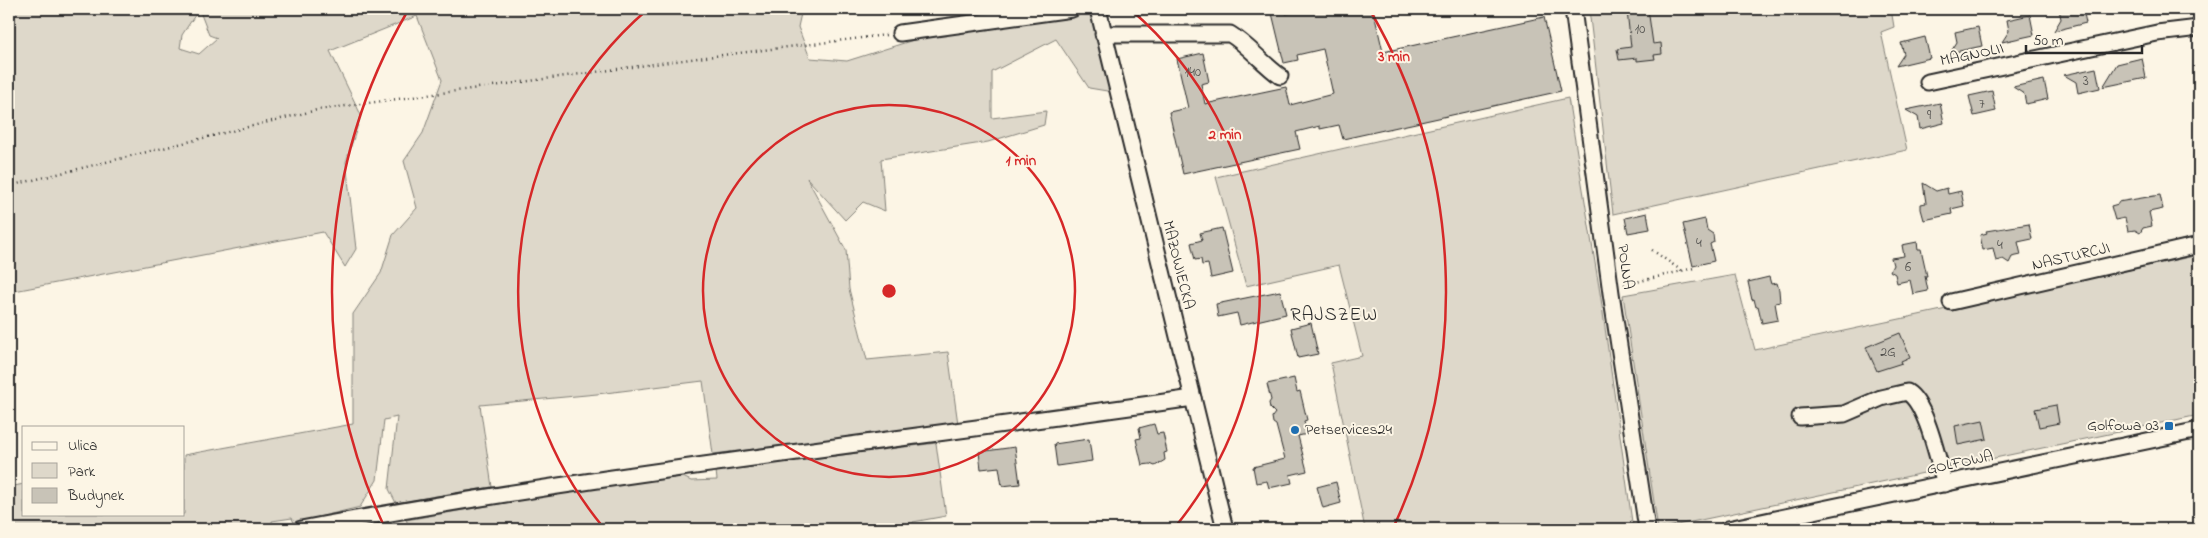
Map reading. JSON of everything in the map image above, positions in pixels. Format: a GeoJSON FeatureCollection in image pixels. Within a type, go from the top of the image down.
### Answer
{"type":"FeatureCollection","features":[{"type":"Feature","properties":{"kind":"street"},"geometry":{"type":"LineString","coordinates":[[900,33],[1072,9]]}},
{"type":"Feature","properties":{"kind":"street","name":"MAZOWIECKA"},"geometry":{"type":"LineString","coordinates":[[1098,9],[1225,529]]}},
{"type":"Feature","properties":{"kind":"street","name":"POLNA"},"geometry":{"type":"LineString","coordinates":[[1573,9],[1610,288],[1647,529]]}},
{"type":"Feature","properties":{"kind":"street","name":"MAGNOLII"},"geometry":{"type":"LineString","coordinates":[[1928,82],[2157,33],[2199,28]]}},
{"type":"Feature","properties":{"kind":"street"},"geometry":{"type":"LineString","coordinates":[[1103,34],[1230,34],[1242,41],[1263,64],[1280,76]]}},
{"type":"Feature","properties":{"kind":"street","name":"NASTURCJI"},"geometry":{"type":"LineString","coordinates":[[1951,302],[2199,245]]}},
{"type":"Feature","properties":{"kind":"street"},"geometry":{"type":"LineString","coordinates":[[1800,417],[1844,414],[1882,398],[1906,392],[1915,397],[1930,432],[1945,484]]}},
{"type":"Feature","properties":{"kind":"street"},"geometry":{"type":"LineString","coordinates":[[300,529],[390,513],[717,462],[989,427],[1193,398]]}},
{"type":"Feature","properties":{"kind":"street","name":"GOLFOWA"},"geometry":{"type":"LineString","coordinates":[[1728,529],[2199,430]]}},
{"type":"Feature","properties":{"kind":"path"},"geometry":{"type":"LineString","coordinates":[[9,186],[317,110],[698,58],[900,33]]}},
{"type":"Feature","properties":{"kind":"path"},"geometry":{"type":"LineString","coordinates":[[1652,250],[1682,271]]}},
{"type":"Feature","properties":{"kind":"path"},"geometry":{"type":"LineString","coordinates":[[1610,288],[1694,268]]}},
{"type":"Feature","properties":{"kind":"green space"},"geometry":{"type":"Polygon","coordinates":[[[9,9],[199,9],[321,9],[329,11],[339,9],[802,9],[798,27],[810,58],[847,61],[980,19],[1034,9],[1093,9],[1113,92],[1089,88],[1056,39],[992,72],[992,118],[1046,111],[1044,125],[988,142],[881,159],[885,211],[863,202],[845,220],[807,178],[846,250],[849,289],[867,360],[948,352],[958,424],[713,454],[703,381],[597,394],[480,405],[492,487],[396,503],[389,489],[397,417],[384,420],[377,480],[360,507],[294,523],[292,518],[272,521],[273,529],[9,529],[9,487],[22,484],[22,516],[185,516],[185,455],[353,424],[353,314],[381,273],[393,235],[417,208],[404,161],[423,133],[442,80],[417,16],[330,51],[361,115],[346,162],[356,249],[345,267],[323,232],[9,292],[9,9]],[[199,9],[182,35],[180,48],[199,54],[217,38],[209,35],[199,9]]]}},
{"type":"Feature","properties":{"kind":"green space"},"geometry":{"type":"Polygon","coordinates":[[[1589,9],[1891,9],[1894,27],[1881,32],[1907,150],[1613,214],[1589,9]]]}},
{"type":"Feature","properties":{"kind":"green space"},"geometry":{"type":"Polygon","coordinates":[[[1568,98],[1601,299],[1633,529],[1365,529],[1331,363],[1362,356],[1339,265],[1246,286],[1216,177],[1568,98]]]}},
{"type":"Feature","properties":{"kind":"green space"},"geometry":{"type":"Polygon","coordinates":[[[2199,255],[2199,415],[1658,529],[1623,295],[1735,275],[1755,350],[2199,255]]]}},
{"type":"Feature","properties":{"kind":"green space"},"geometry":{"type":"Polygon","coordinates":[[[936,443],[946,516],[913,522],[913,529],[411,529],[406,520],[603,486],[683,477],[691,481],[717,480],[716,471],[936,443]]]}},
{"type":"Feature","properties":{"kind":"building"},"geometry":{"type":"Polygon","coordinates":[[[1271,9],[1285,9],[1286,14],[1309,9],[1373,9],[1383,52],[1544,17],[1561,91],[1343,139],[1339,125],[1320,129],[1320,126],[1296,132],[1300,149],[1183,174],[1169,112],[1188,108],[1177,59],[1203,53],[1209,82],[1201,84],[1205,104],[1286,87],[1290,105],[1333,94],[1323,49],[1297,55],[1298,60],[1284,63],[1271,9]]]}},
{"type":"Feature","properties":{"kind":"building"},"geometry":{"type":"Polygon","coordinates":[[[1648,9],[1653,44],[1661,43],[1662,54],[1654,55],[1655,59],[1619,60],[1617,49],[1631,47],[1627,11],[1648,9]]]}},
{"type":"Feature","properties":{"kind":"building"},"geometry":{"type":"Polygon","coordinates":[[[2059,9],[2083,9],[2086,23],[2054,31],[2061,19],[2059,9]]]}},
{"type":"Feature","properties":{"kind":"building"},"geometry":{"type":"Polygon","coordinates":[[[2030,15],[2034,35],[2002,42],[2009,31],[2007,20],[2030,15]]]}},
{"type":"Feature","properties":{"kind":"building"},"geometry":{"type":"Polygon","coordinates":[[[1978,27],[1982,46],[1950,53],[1957,42],[1955,32],[1978,27]]]}},
{"type":"Feature","properties":{"kind":"building"},"geometry":{"type":"Polygon","coordinates":[[[1925,37],[1930,58],[1896,66],[1904,54],[1901,43],[1925,37]]]}},
{"type":"Feature","properties":{"kind":"building"},"geometry":{"type":"Polygon","coordinates":[[[2142,58],[2146,78],[2103,87],[2117,64],[2142,58]]]}},
{"type":"Feature","properties":{"kind":"building"},"geometry":{"type":"Polygon","coordinates":[[[2096,68],[2100,88],[2078,93],[2076,82],[2064,75],[2096,68]]]}},
{"type":"Feature","properties":{"kind":"building"},"geometry":{"type":"Polygon","coordinates":[[[2044,80],[2048,99],[2026,104],[2024,94],[2013,87],[2044,80]]]}},
{"type":"Feature","properties":{"kind":"building"},"geometry":{"type":"Polygon","coordinates":[[[1992,91],[1996,111],[1974,116],[1969,96],[1992,91]]]}},
{"type":"Feature","properties":{"kind":"building"},"geometry":{"type":"Polygon","coordinates":[[[1940,103],[1944,123],[1920,129],[1918,117],[1906,110],[1940,103]]]}},
{"type":"Feature","properties":{"kind":"building"},"geometry":{"type":"Polygon","coordinates":[[[1923,183],[1936,191],[1947,188],[1948,194],[1961,191],[1964,206],[1951,209],[1952,214],[1924,220],[1921,209],[1921,204],[1926,203],[1923,183]]]}},
{"type":"Feature","properties":{"kind":"building"},"geometry":{"type":"Polygon","coordinates":[[[2160,195],[2163,209],[2149,212],[2152,226],[2143,228],[2140,233],[2135,230],[2128,231],[2125,218],[2115,220],[2111,206],[2118,204],[2118,202],[2160,195]]]}},
{"type":"Feature","properties":{"kind":"building"},"geometry":{"type":"Polygon","coordinates":[[[1647,213],[1650,229],[1628,233],[1625,218],[1647,213]]]}},
{"type":"Feature","properties":{"kind":"building"},"geometry":{"type":"Polygon","coordinates":[[[1705,219],[1707,230],[1713,234],[1714,242],[1710,244],[1714,261],[1693,266],[1683,224],[1705,219]]]}},
{"type":"Feature","properties":{"kind":"building"},"geometry":{"type":"Polygon","coordinates":[[[2029,224],[2032,239],[2018,242],[2021,255],[2012,257],[2009,263],[2003,259],[1996,261],[1993,248],[1983,250],[1980,235],[1987,233],[1986,231],[2029,224]]]}},
{"type":"Feature","properties":{"kind":"building"},"geometry":{"type":"Polygon","coordinates":[[[1222,228],[1233,273],[1211,278],[1208,264],[1202,265],[1201,259],[1195,260],[1191,243],[1202,240],[1200,233],[1222,228]]]}},
{"type":"Feature","properties":{"kind":"building"},"geometry":{"type":"Polygon","coordinates":[[[1917,242],[1918,249],[1921,249],[1928,291],[1913,294],[1910,280],[1897,283],[1895,274],[1890,271],[1893,265],[1891,258],[1904,256],[1902,245],[1917,242]]]}},
{"type":"Feature","properties":{"kind":"building"},"geometry":{"type":"Polygon","coordinates":[[[1769,277],[1771,284],[1777,283],[1779,290],[1780,302],[1775,303],[1778,320],[1762,323],[1758,306],[1756,307],[1754,299],[1752,300],[1748,282],[1769,277]]]}},
{"type":"Feature","properties":{"kind":"building"},"geometry":{"type":"Polygon","coordinates":[[[1280,291],[1286,314],[1240,325],[1237,313],[1218,317],[1216,304],[1280,291]]]}},
{"type":"Feature","properties":{"kind":"building"},"geometry":{"type":"Polygon","coordinates":[[[1311,323],[1318,354],[1298,358],[1291,328],[1311,323]]]}},
{"type":"Feature","properties":{"kind":"building"},"geometry":{"type":"Polygon","coordinates":[[[1900,333],[1910,357],[1901,361],[1902,363],[1877,371],[1866,347],[1900,333]]]}},
{"type":"Feature","properties":{"kind":"building"},"geometry":{"type":"Polygon","coordinates":[[[1294,378],[1297,392],[1300,391],[1307,420],[1304,421],[1307,434],[1298,436],[1307,471],[1290,475],[1292,483],[1269,488],[1267,481],[1256,483],[1253,467],[1285,459],[1276,425],[1273,423],[1272,417],[1275,413],[1270,408],[1269,403],[1271,400],[1267,384],[1294,378]]]}},
{"type":"Feature","properties":{"kind":"building"},"geometry":{"type":"Polygon","coordinates":[[[2056,405],[2059,423],[2039,427],[2035,409],[2056,405]]]}},
{"type":"Feature","properties":{"kind":"building"},"geometry":{"type":"Polygon","coordinates":[[[1983,420],[1987,439],[1958,445],[1955,426],[1983,420]]]}},
{"type":"Feature","properties":{"kind":"building"},"geometry":{"type":"Polygon","coordinates":[[[1154,424],[1157,434],[1163,433],[1167,452],[1164,453],[1165,460],[1155,466],[1150,464],[1142,465],[1136,439],[1141,438],[1139,428],[1154,424]]]}},
{"type":"Feature","properties":{"kind":"building"},"geometry":{"type":"Polygon","coordinates":[[[1089,439],[1092,461],[1057,466],[1054,444],[1089,439]]]}},
{"type":"Feature","properties":{"kind":"building"},"geometry":{"type":"Polygon","coordinates":[[[1015,447],[1020,484],[1002,486],[999,467],[981,469],[979,452],[1015,447]]]}},
{"type":"Feature","properties":{"kind":"building"},"geometry":{"type":"Polygon","coordinates":[[[1336,482],[1341,503],[1323,508],[1317,487],[1336,482]]]}},
{"type":"Feature","properties":{"kind":"place","name":"Golfowa 03"},"geometry":{"type":"Point","coordinates":[2169,426]}},
{"type":"Feature","properties":{"kind":"place","name":"Petservices24"},"geometry":{"type":"Point","coordinates":[1295,430]}},
{"type":"Feature","properties":{"kind":"district","name":"RAJSZEW"},"geometry":{"type":"Point","coordinates":[1334,315]}}]}
